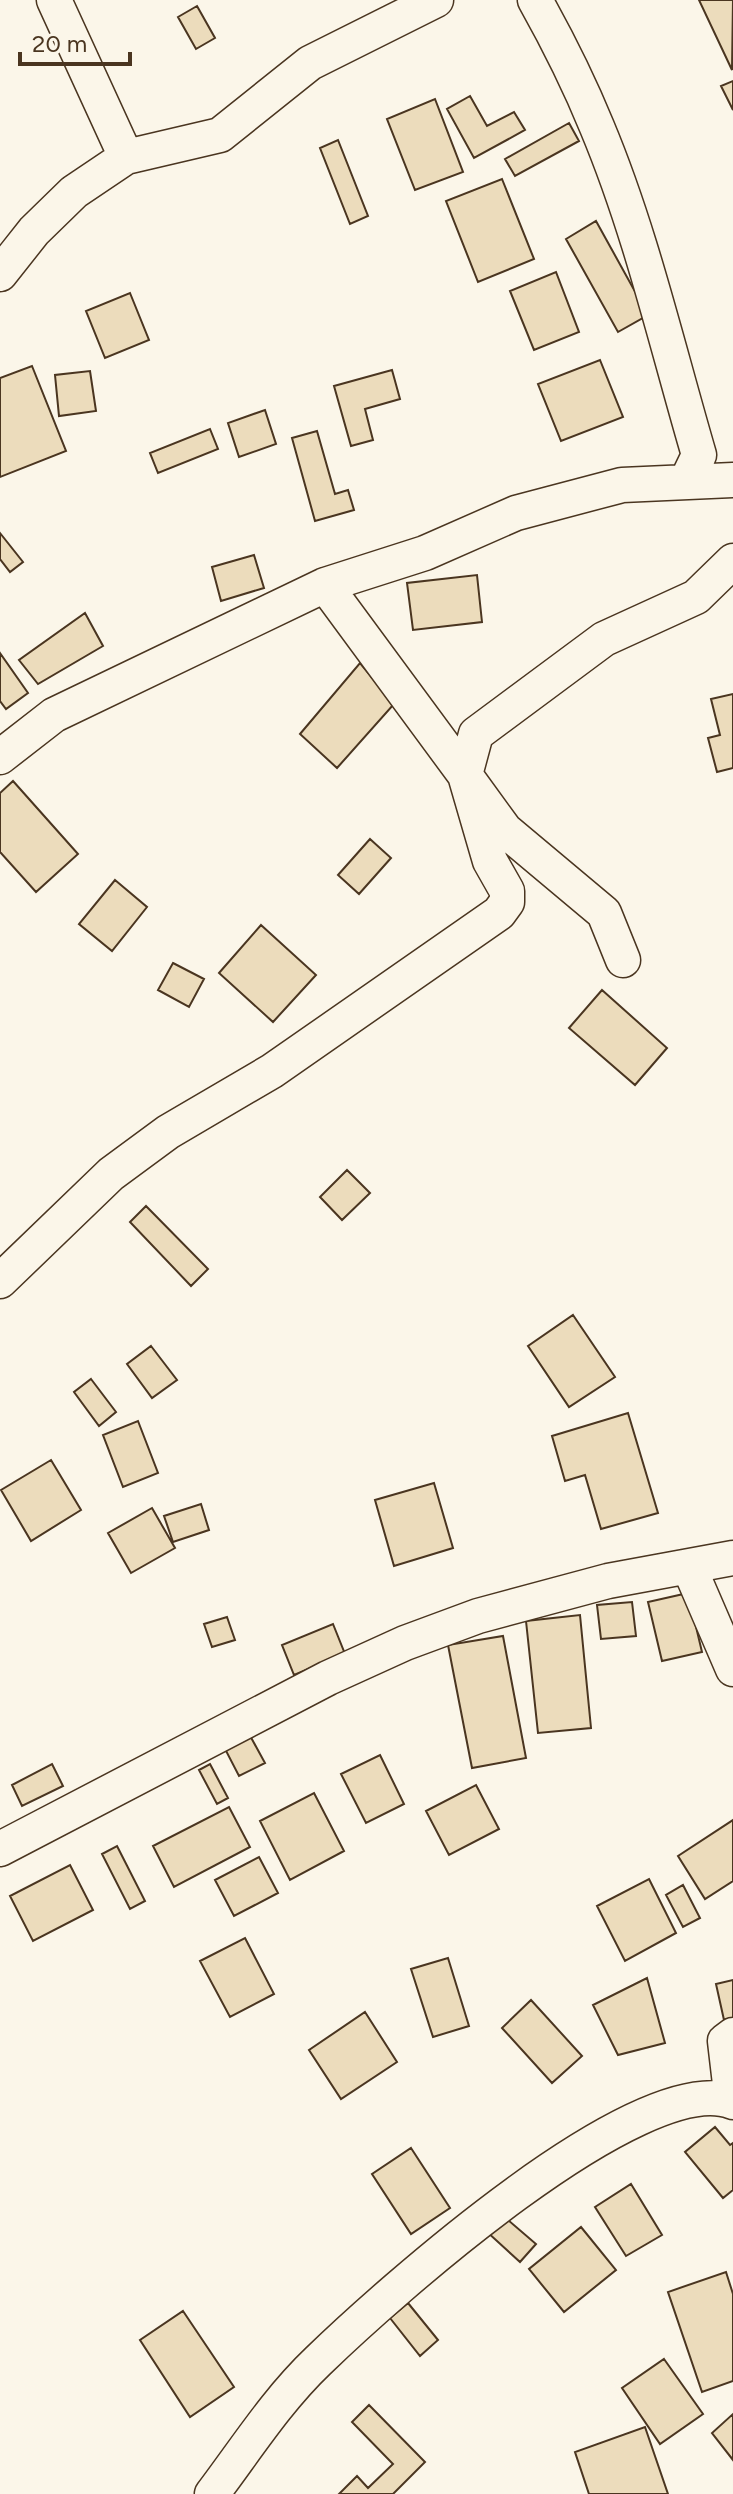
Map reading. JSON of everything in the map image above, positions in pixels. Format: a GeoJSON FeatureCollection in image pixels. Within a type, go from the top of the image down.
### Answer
{"type":"FeatureCollection","features":[{"type":"Feature","properties":{"kind":"street"},"geometry":{"type":"LineString","coordinates":[[54,0],[126,157]]}},
{"type":"Feature","properties":{"kind":"street"},"geometry":{"type":"LineString","coordinates":[[0,274],[34,231],[74,192],[126,157],[220,135],[310,63],[436,0]]}},
{"type":"Feature","properties":{"kind":"street"},"geometry":{"type":"LineString","coordinates":[[535,0],[572,68],[599,130],[635,241],[699,455],[687,480]]}},
{"type":"Feature","properties":{"kind":"street"},"geometry":{"type":"LineString","coordinates":[[0,757],[54,715],[325,585],[425,553],[516,513],[622,485],[733,480]]}},
{"type":"Feature","properties":{"kind":"street"},"geometry":{"type":"LineString","coordinates":[[0,1281],[111,1174],[168,1132],[272,1071],[499,913],[507,902],[507,891],[490,861],[465,775],[476,734],[604,639],[696,597],[733,561]]}},
{"type":"Feature","properties":{"kind":"street"},"geometry":{"type":"LineString","coordinates":[[325,585],[505,830],[604,913],[623,960]]}},
{"type":"Feature","properties":{"kind":"street"},"geometry":{"type":"LineString","coordinates":[[0,1849],[314,1685],[405,1643],[478,1616],[608,1581],[733,1558]]}},
{"type":"Feature","properties":{"kind":"street"},"geometry":{"type":"LineString","coordinates":[[689,1567],[733,1669]]}},
{"type":"Feature","properties":{"kind":"street"},"geometry":{"type":"LineString","coordinates":[[212,2494],[283,2400],[317,2362],[518,2190],[619,2128],[684,2099],[708,2096],[732,2101],[725,2041],[733,2035]]}},
{"type":"Feature","properties":{"kind":"building"},"geometry":{"type":"Polygon","coordinates":[[[699,0],[733,0],[732,70],[699,0]]]}},
{"type":"Feature","properties":{"kind":"building"},"geometry":{"type":"Polygon","coordinates":[[[197,6],[215,38],[196,49],[178,17],[197,6]]]}},
{"type":"Feature","properties":{"kind":"building"},"geometry":{"type":"Polygon","coordinates":[[[733,81],[733,110],[721,86],[733,81]]]}},
{"type":"Feature","properties":{"kind":"building"},"geometry":{"type":"Polygon","coordinates":[[[470,96],[487,126],[514,112],[525,130],[474,158],[447,109],[470,96]]]}},
{"type":"Feature","properties":{"kind":"building"},"geometry":{"type":"Polygon","coordinates":[[[435,99],[463,172],[415,190],[387,119],[435,99]]]}},
{"type":"Feature","properties":{"kind":"building"},"geometry":{"type":"Polygon","coordinates":[[[569,123],[579,141],[515,176],[505,159],[569,123]]]}},
{"type":"Feature","properties":{"kind":"building"},"geometry":{"type":"Polygon","coordinates":[[[338,140],[368,216],[350,224],[320,148],[338,140]]]}},
{"type":"Feature","properties":{"kind":"building"},"geometry":{"type":"Polygon","coordinates":[[[502,179],[534,259],[478,282],[446,201],[502,179]]]}},
{"type":"Feature","properties":{"kind":"building"},"geometry":{"type":"Polygon","coordinates":[[[596,221],[648,315],[618,332],[566,239],[596,221]]]}},
{"type":"Feature","properties":{"kind":"building"},"geometry":{"type":"Polygon","coordinates":[[[556,272],[579,332],[534,350],[510,291],[556,272]]]}},
{"type":"Feature","properties":{"kind":"building"},"geometry":{"type":"Polygon","coordinates":[[[130,293],[149,340],[105,358],[86,311],[130,293]]]}},
{"type":"Feature","properties":{"kind":"building"},"geometry":{"type":"Polygon","coordinates":[[[600,360],[623,417],[561,441],[538,384],[600,360]]]}},
{"type":"Feature","properties":{"kind":"building"},"geometry":{"type":"Polygon","coordinates":[[[32,366],[66,451],[0,477],[0,378],[32,366]]]}},
{"type":"Feature","properties":{"kind":"building"},"geometry":{"type":"Polygon","coordinates":[[[392,370],[400,399],[365,409],[373,440],[351,446],[334,386],[392,370]]]}},
{"type":"Feature","properties":{"kind":"building"},"geometry":{"type":"Polygon","coordinates":[[[90,371],[96,411],[59,416],[55,375],[90,371]]]}},
{"type":"Feature","properties":{"kind":"building"},"geometry":{"type":"Polygon","coordinates":[[[265,410],[276,444],[239,457],[228,423],[265,410]]]}},
{"type":"Feature","properties":{"kind":"building"},"geometry":{"type":"Polygon","coordinates":[[[210,429],[218,449],[158,473],[150,453],[210,429]]]}},
{"type":"Feature","properties":{"kind":"building"},"geometry":{"type":"Polygon","coordinates":[[[317,431],[335,494],[348,490],[354,510],[315,521],[292,438],[317,431]]]}},
{"type":"Feature","properties":{"kind":"building"},"geometry":{"type":"Polygon","coordinates":[[[0,533],[23,562],[10,572],[0,559],[0,533]]]}},
{"type":"Feature","properties":{"kind":"building"},"geometry":{"type":"Polygon","coordinates":[[[254,555],[264,588],[221,601],[212,567],[254,555]]]}},
{"type":"Feature","properties":{"kind":"building"},"geometry":{"type":"Polygon","coordinates":[[[477,575],[482,622],[413,630],[407,583],[477,575]]]}},
{"type":"Feature","properties":{"kind":"building"},"geometry":{"type":"Polygon","coordinates":[[[85,613],[103,646],[38,684],[19,660],[85,613]]]}},
{"type":"Feature","properties":{"kind":"building"},"geometry":{"type":"Polygon","coordinates":[[[0,653],[28,693],[6,709],[0,701],[0,653]]]}},
{"type":"Feature","properties":{"kind":"building"},"geometry":{"type":"Polygon","coordinates":[[[360,663],[394,704],[337,768],[300,734],[360,663]]]}},
{"type":"Feature","properties":{"kind":"building"},"geometry":{"type":"Polygon","coordinates":[[[733,694],[733,768],[717,772],[708,738],[720,735],[711,699],[733,694]]]}},
{"type":"Feature","properties":{"kind":"building"},"geometry":{"type":"Polygon","coordinates":[[[13,781],[78,854],[36,892],[0,852],[0,793],[13,781]]]}},
{"type":"Feature","properties":{"kind":"building"},"geometry":{"type":"Polygon","coordinates":[[[370,839],[391,858],[359,894],[338,875],[370,839]]]}},
{"type":"Feature","properties":{"kind":"building"},"geometry":{"type":"Polygon","coordinates":[[[115,880],[147,907],[112,951],[79,924],[115,880]]]}},
{"type":"Feature","properties":{"kind":"building"},"geometry":{"type":"Polygon","coordinates":[[[261,925],[316,975],[273,1022],[219,973],[261,925]]]}},
{"type":"Feature","properties":{"kind":"building"},"geometry":{"type":"Polygon","coordinates":[[[173,963],[204,979],[189,1007],[158,990],[173,963]]]}},
{"type":"Feature","properties":{"kind":"building"},"geometry":{"type":"Polygon","coordinates":[[[602,990],[667,1048],[635,1085],[569,1028],[602,990]]]}},
{"type":"Feature","properties":{"kind":"building"},"geometry":{"type":"Polygon","coordinates":[[[347,1170],[370,1193],[342,1220],[320,1197],[347,1170]]]}},
{"type":"Feature","properties":{"kind":"building"},"geometry":{"type":"Polygon","coordinates":[[[146,1206],[208,1269],[191,1286],[130,1222],[146,1206]]]}},
{"type":"Feature","properties":{"kind":"building"},"geometry":{"type":"Polygon","coordinates":[[[573,1315],[615,1377],[569,1407],[528,1346],[573,1315]]]}},
{"type":"Feature","properties":{"kind":"building"},"geometry":{"type":"Polygon","coordinates":[[[151,1346],[177,1380],[152,1398],[127,1364],[151,1346]]]}},
{"type":"Feature","properties":{"kind":"building"},"geometry":{"type":"Polygon","coordinates":[[[91,1379],[116,1412],[99,1426],[74,1392],[91,1379]]]}},
{"type":"Feature","properties":{"kind":"building"},"geometry":{"type":"Polygon","coordinates":[[[628,1413],[658,1513],[601,1529],[585,1475],[565,1481],[552,1436],[628,1413]]]}},
{"type":"Feature","properties":{"kind":"building"},"geometry":{"type":"Polygon","coordinates":[[[138,1421],[158,1473],[123,1487],[103,1435],[138,1421]]]}},
{"type":"Feature","properties":{"kind":"building"},"geometry":{"type":"Polygon","coordinates":[[[51,1460],[81,1510],[31,1541],[1,1490],[51,1460]]]}},
{"type":"Feature","properties":{"kind":"building"},"geometry":{"type":"Polygon","coordinates":[[[434,1483],[453,1548],[394,1566],[375,1500],[434,1483]]]}},
{"type":"Feature","properties":{"kind":"building"},"geometry":{"type":"Polygon","coordinates":[[[201,1504],[209,1530],[173,1542],[164,1516],[201,1504]]]}},
{"type":"Feature","properties":{"kind":"building"},"geometry":{"type":"Polygon","coordinates":[[[152,1508],[175,1548],[131,1573],[108,1533],[152,1508]]]}},
{"type":"Feature","properties":{"kind":"building"},"geometry":{"type":"Polygon","coordinates":[[[688,1593],[702,1652],[662,1661],[648,1602],[688,1593]]]}},
{"type":"Feature","properties":{"kind":"building"},"geometry":{"type":"Polygon","coordinates":[[[632,1602],[636,1636],[601,1639],[597,1605],[632,1602]]]}},
{"type":"Feature","properties":{"kind":"building"},"geometry":{"type":"Polygon","coordinates":[[[580,1615],[591,1728],[538,1733],[526,1621],[580,1615]]]}},
{"type":"Feature","properties":{"kind":"building"},"geometry":{"type":"Polygon","coordinates":[[[227,1617],[235,1640],[212,1647],[204,1624],[227,1617]]]}},
{"type":"Feature","properties":{"kind":"building"},"geometry":{"type":"Polygon","coordinates":[[[333,1624],[345,1654],[294,1675],[282,1645],[333,1624]]]}},
{"type":"Feature","properties":{"kind":"building"},"geometry":{"type":"Polygon","coordinates":[[[503,1636],[526,1758],[472,1768],[448,1645],[503,1636]]]}},
{"type":"Feature","properties":{"kind":"building"},"geometry":{"type":"Polygon","coordinates":[[[248,1732],[265,1763],[239,1776],[223,1745],[248,1732]]]}},
{"type":"Feature","properties":{"kind":"building"},"geometry":{"type":"Polygon","coordinates":[[[380,1755],[404,1804],[366,1823],[341,1774],[380,1755]]]}},
{"type":"Feature","properties":{"kind":"building"},"geometry":{"type":"Polygon","coordinates":[[[52,1764],[63,1786],[22,1806],[12,1785],[52,1764]]]}},
{"type":"Feature","properties":{"kind":"building"},"geometry":{"type":"Polygon","coordinates":[[[210,1764],[228,1798],[217,1804],[199,1770],[210,1764]]]}},
{"type":"Feature","properties":{"kind":"building"},"geometry":{"type":"Polygon","coordinates":[[[476,1785],[499,1829],[449,1855],[426,1811],[476,1785]]]}},
{"type":"Feature","properties":{"kind":"building"},"geometry":{"type":"Polygon","coordinates":[[[314,1793],[344,1851],[290,1880],[260,1821],[314,1793]]]}},
{"type":"Feature","properties":{"kind":"building"},"geometry":{"type":"Polygon","coordinates":[[[229,1807],[250,1847],[174,1887],[153,1846],[229,1807]]]}},
{"type":"Feature","properties":{"kind":"building"},"geometry":{"type":"Polygon","coordinates":[[[733,1820],[733,1881],[705,1899],[678,1856],[733,1820]]]}},
{"type":"Feature","properties":{"kind":"building"},"geometry":{"type":"Polygon","coordinates":[[[117,1846],[145,1901],[130,1909],[102,1854],[117,1846]]]}},
{"type":"Feature","properties":{"kind":"building"},"geometry":{"type":"Polygon","coordinates":[[[259,1857],[278,1893],[234,1916],[215,1880],[259,1857]]]}},
{"type":"Feature","properties":{"kind":"building"},"geometry":{"type":"Polygon","coordinates":[[[70,1865],[93,1910],[33,1941],[10,1896],[70,1865]]]}},
{"type":"Feature","properties":{"kind":"building"},"geometry":{"type":"Polygon","coordinates":[[[649,1879],[676,1933],[625,1961],[597,1906],[649,1879]]]}},
{"type":"Feature","properties":{"kind":"building"},"geometry":{"type":"Polygon","coordinates":[[[683,1885],[700,1918],[683,1927],[666,1895],[683,1885]]]}},
{"type":"Feature","properties":{"kind":"building"},"geometry":{"type":"Polygon","coordinates":[[[245,1938],[274,1994],[230,2017],[200,1961],[245,1938]]]}},
{"type":"Feature","properties":{"kind":"building"},"geometry":{"type":"Polygon","coordinates":[[[448,1958],[469,2026],[433,2037],[411,1969],[448,1958]]]}},
{"type":"Feature","properties":{"kind":"building"},"geometry":{"type":"Polygon","coordinates":[[[647,1978],[665,2043],[618,2055],[593,2005],[647,1978]]]}},
{"type":"Feature","properties":{"kind":"building"},"geometry":{"type":"Polygon","coordinates":[[[733,1980],[733,2018],[724,2020],[716,1984],[733,1980]]]}},
{"type":"Feature","properties":{"kind":"building"},"geometry":{"type":"Polygon","coordinates":[[[531,2000],[582,2056],[552,2083],[502,2028],[531,2000]]]}},
{"type":"Feature","properties":{"kind":"building"},"geometry":{"type":"Polygon","coordinates":[[[365,2012],[397,2062],[341,2099],[309,2050],[365,2012]]]}},
{"type":"Feature","properties":{"kind":"building"},"geometry":{"type":"Polygon","coordinates":[[[715,2127],[730,2145],[733,2143],[733,2190],[723,2198],[685,2152],[715,2127]]]}},
{"type":"Feature","properties":{"kind":"building"},"geometry":{"type":"Polygon","coordinates":[[[411,2148],[450,2208],[411,2234],[372,2174],[411,2148]]]}},
{"type":"Feature","properties":{"kind":"building"},"geometry":{"type":"Polygon","coordinates":[[[631,2184],[662,2235],[626,2256],[595,2207],[631,2184]]]}},
{"type":"Feature","properties":{"kind":"building"},"geometry":{"type":"Polygon","coordinates":[[[501,2214],[536,2244],[520,2262],[486,2231],[501,2214]]]}},
{"type":"Feature","properties":{"kind":"building"},"geometry":{"type":"Polygon","coordinates":[[[581,2227],[616,2270],[564,2312],[529,2269],[581,2227]]]}},
{"type":"Feature","properties":{"kind":"building"},"geometry":{"type":"Polygon","coordinates":[[[726,2272],[733,2294],[733,2381],[702,2392],[668,2292],[726,2272]]]}},
{"type":"Feature","properties":{"kind":"building"},"geometry":{"type":"Polygon","coordinates":[[[408,2303],[438,2340],[420,2356],[390,2318],[408,2303]]]}},
{"type":"Feature","properties":{"kind":"building"},"geometry":{"type":"Polygon","coordinates":[[[183,2311],[234,2387],[190,2417],[140,2340],[183,2311]]]}},
{"type":"Feature","properties":{"kind":"building"},"geometry":{"type":"Polygon","coordinates":[[[664,2359],[703,2414],[660,2444],[622,2388],[664,2359]]]}},
{"type":"Feature","properties":{"kind":"building"},"geometry":{"type":"Polygon","coordinates":[[[369,2405],[425,2462],[393,2494],[339,2494],[357,2476],[368,2488],[393,2464],[352,2422],[369,2405]]]}},
{"type":"Feature","properties":{"kind":"building"},"geometry":{"type":"Polygon","coordinates":[[[733,2414],[733,2460],[712,2433],[733,2414]]]}},
{"type":"Feature","properties":{"kind":"building"},"geometry":{"type":"Polygon","coordinates":[[[645,2427],[668,2494],[589,2494],[575,2452],[645,2427]]]}}]}
